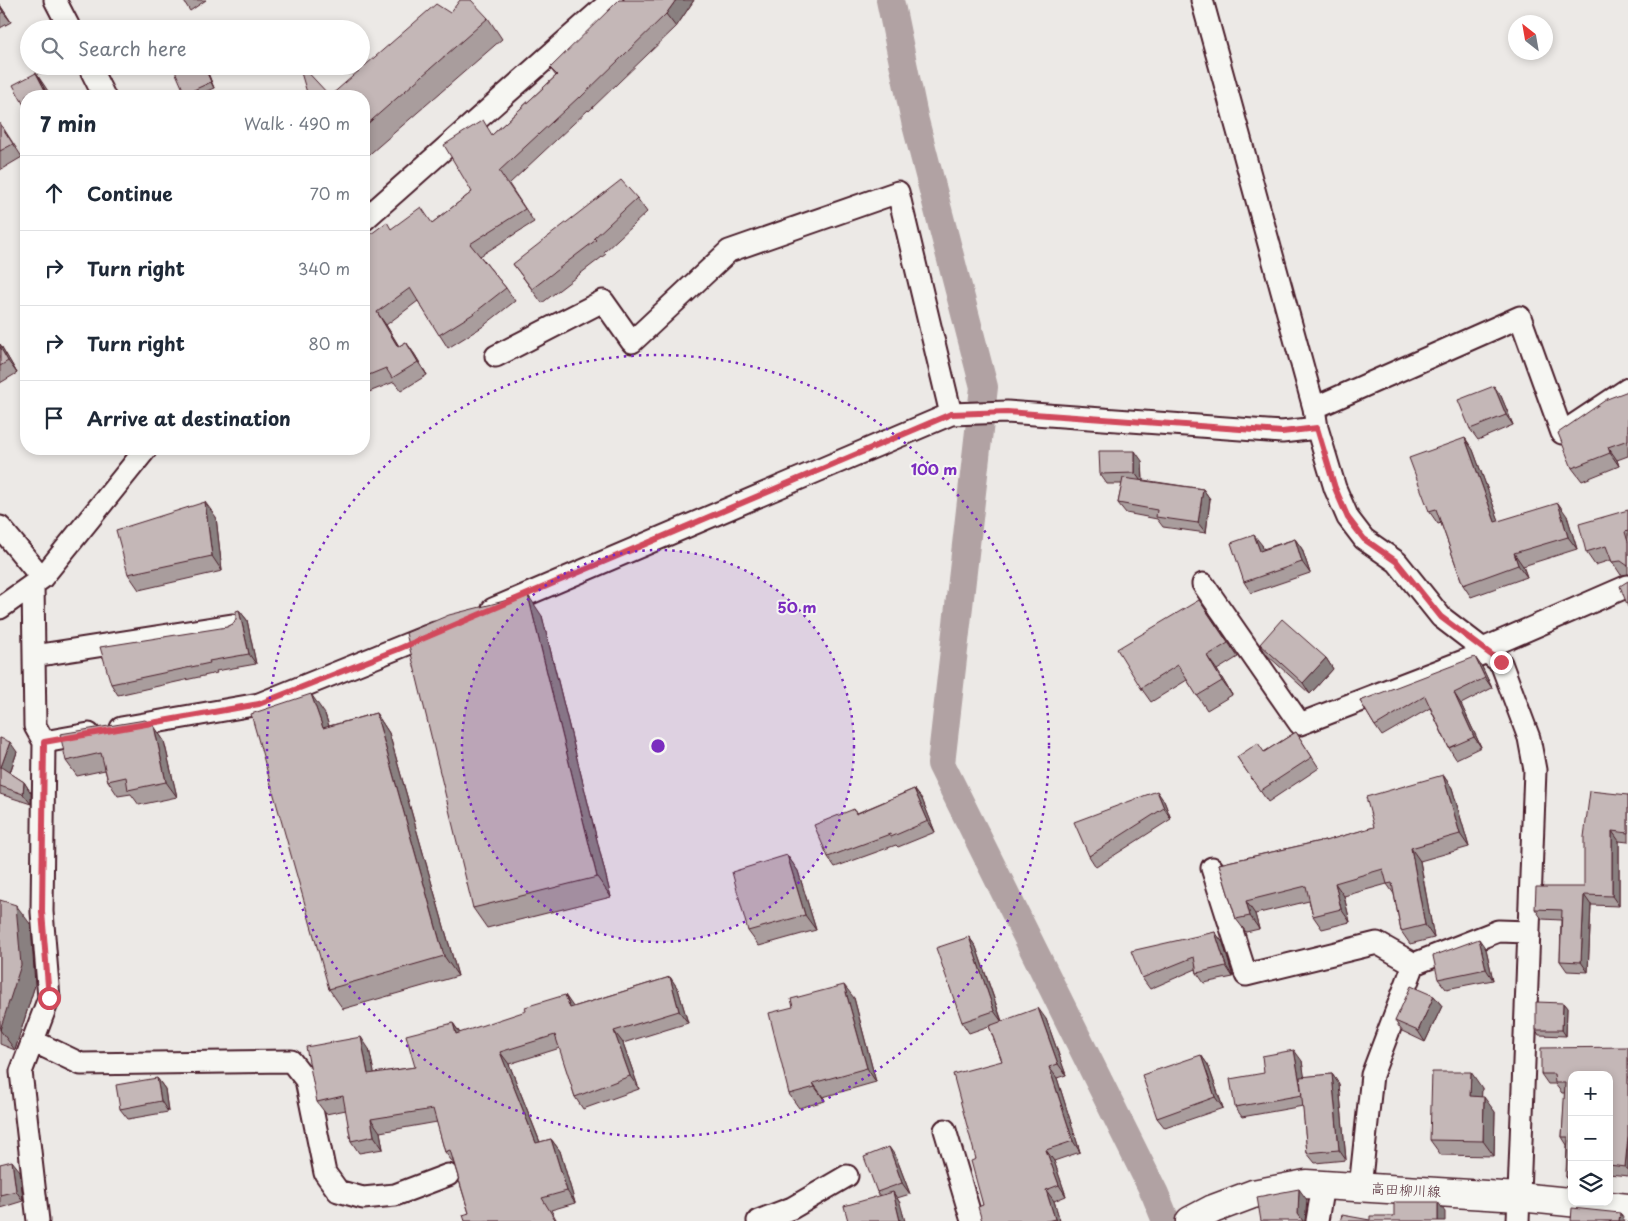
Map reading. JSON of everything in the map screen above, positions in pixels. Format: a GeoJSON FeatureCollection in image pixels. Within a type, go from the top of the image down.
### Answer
{"type":"FeatureCollection","features":[{"type":"Feature","properties":{"kind":"main road","name":"高田柳川線"},"geometry":{"type":"LineString","coordinates":[[1202,1215],[1253,1194],[1306,1184],[1360,1188],[1519,1209],[1628,1208]]}},
{"type":"Feature","properties":{"kind":"street"},"geometry":{"type":"LineString","coordinates":[[56,0],[66,20]]}},
{"type":"Feature","properties":{"kind":"street"},"geometry":{"type":"LineString","coordinates":[[370,215],[612,0]]}},
{"type":"Feature","properties":{"kind":"street"},"geometry":{"type":"LineString","coordinates":[[1205,1],[1315,418],[1335,488],[1348,518],[1364,539],[1397,562],[1441,617],[1501,662],[1529,738],[1535,770],[1519,1209]]}},
{"type":"Feature","properties":{"kind":"street"},"geometry":{"type":"LineString","coordinates":[[94,75],[101,90]]}},
{"type":"Feature","properties":{"kind":"street"},"geometry":{"type":"LineString","coordinates":[[496,356],[602,300],[632,342],[729,251],[898,192],[951,414]]}},
{"type":"Feature","properties":{"kind":"street"},"geometry":{"type":"LineString","coordinates":[[478,615],[951,414],[1007,412],[1282,432],[1315,418],[1520,317],[1562,433],[1628,389]]}},
{"type":"Feature","properties":{"kind":"street"},"geometry":{"type":"LineString","coordinates":[[0,608],[38,581],[141,455]]}},
{"type":"Feature","properties":{"kind":"street"},"geometry":{"type":"LineString","coordinates":[[0,527],[38,581],[34,656],[35,726],[44,742],[42,912],[49,998],[21,1072],[38,1221]]}},
{"type":"Feature","properties":{"kind":"street"},"geometry":{"type":"LineString","coordinates":[[1203,584],[1300,724],[1485,650],[1628,586]]}},
{"type":"Feature","properties":{"kind":"street"},"geometry":{"type":"LineString","coordinates":[[34,656],[232,625]]}},
{"type":"Feature","properties":{"kind":"street"},"geometry":{"type":"LineString","coordinates":[[44,742],[259,704],[451,627]]}},
{"type":"Feature","properties":{"kind":"street"},"geometry":{"type":"LineString","coordinates":[[1212,868],[1246,975],[1377,943],[1414,964]]}},
{"type":"Feature","properties":{"kind":"street"},"geometry":{"type":"LineString","coordinates":[[1360,1188],[1372,1075],[1414,964],[1498,931],[1529,932]]}},
{"type":"Feature","properties":{"kind":"street"},"geometry":{"type":"LineString","coordinates":[[33,1041],[80,1064],[291,1062],[306,1080],[324,1173],[338,1191],[363,1198],[395,1195],[448,1174]]}},
{"type":"Feature","properties":{"kind":"street"},"geometry":{"type":"LineString","coordinates":[[945,1130],[972,1221]]}},
{"type":"Feature","properties":{"kind":"street"},"geometry":{"type":"LineString","coordinates":[[758,1221],[792,1208],[847,1176]]}},
{"type":"Feature","properties":{"kind":"street"},"geometry":{"type":"LineString","coordinates":[[1318,1221],[1323,1185]]}},
{"type":"Feature","properties":{"kind":"building"},"geometry":{"type":"Polygon","coordinates":[[[460,0],[471,0],[488,18],[370,122],[370,90],[337,90],[354,75],[370,75],[370,61],[436,4],[450,13],[460,0]]]}},
{"type":"Feature","properties":{"kind":"building"},"geometry":{"type":"Polygon","coordinates":[[[619,0],[676,0],[666,14],[580,98],[499,171],[525,209],[470,244],[506,288],[473,314],[439,335],[410,288],[377,312],[398,347],[406,342],[418,362],[392,378],[386,368],[370,375],[370,235],[387,222],[391,229],[421,207],[432,223],[472,192],[444,145],[483,120],[492,135],[557,75],[550,68],[619,0]]]}},
{"type":"Feature","properties":{"kind":"building"},"geometry":{"type":"Polygon","coordinates":[[[32,75],[37,75],[45,90],[20,90],[20,98],[13,85],[32,75]]]}},
{"type":"Feature","properties":{"kind":"building"},"geometry":{"type":"Polygon","coordinates":[[[177,75],[208,75],[211,82],[194,90],[183,90],[177,75]]]}},
{"type":"Feature","properties":{"kind":"building"},"geometry":{"type":"Polygon","coordinates":[[[302,75],[310,75],[324,90],[306,90],[302,75]]]}},
{"type":"Feature","properties":{"kind":"building"},"geometry":{"type":"Polygon","coordinates":[[[0,124],[13,144],[0,151],[0,124]]]}},
{"type":"Feature","properties":{"kind":"building"},"geometry":{"type":"Polygon","coordinates":[[[621,180],[637,198],[594,238],[596,240],[532,289],[513,264],[621,180]]]}},
{"type":"Feature","properties":{"kind":"building"},"geometry":{"type":"Polygon","coordinates":[[[0,347],[8,361],[0,366],[0,347]]]}},
{"type":"Feature","properties":{"kind":"building"},"geometry":{"type":"Polygon","coordinates":[[[1494,386],[1506,415],[1470,429],[1458,400],[1494,386]]]}},
{"type":"Feature","properties":{"kind":"building"},"geometry":{"type":"Polygon","coordinates":[[[1628,391],[1628,440],[1608,447],[1610,453],[1572,468],[1558,433],[1607,399],[1628,391]]]}},
{"type":"Feature","properties":{"kind":"building"},"geometry":{"type":"Polygon","coordinates":[[[1465,438],[1495,522],[1558,503],[1568,537],[1514,553],[1518,565],[1463,585],[1436,509],[1429,511],[1409,458],[1465,438]]]}},
{"type":"Feature","properties":{"kind":"building"},"geometry":{"type":"Polygon","coordinates":[[[1099,451],[1135,451],[1135,473],[1100,474],[1099,451]]]}},
{"type":"Feature","properties":{"kind":"building"},"geometry":{"type":"Polygon","coordinates":[[[1123,478],[1203,489],[1198,523],[1156,517],[1157,510],[1118,503],[1123,478]]]}},
{"type":"Feature","properties":{"kind":"building"},"geometry":{"type":"Polygon","coordinates":[[[205,502],[212,556],[128,574],[116,530],[205,502]]]}},
{"type":"Feature","properties":{"kind":"building"},"geometry":{"type":"Polygon","coordinates":[[[1628,510],[1628,531],[1625,532],[1628,542],[1628,566],[1621,561],[1612,562],[1606,546],[1586,552],[1579,524],[1628,510]]]}},
{"type":"Feature","properties":{"kind":"building"},"geometry":{"type":"Polygon","coordinates":[[[1254,535],[1260,551],[1295,539],[1302,562],[1244,582],[1231,543],[1254,535]]]}},
{"type":"Feature","properties":{"kind":"building"},"geometry":{"type":"Polygon","coordinates":[[[1628,581],[1628,607],[1620,586],[1628,581]]]}},
{"type":"Feature","properties":{"kind":"building"},"geometry":{"type":"Polygon","coordinates":[[[528,595],[597,877],[473,908],[406,633],[449,615],[528,595]]]}},
{"type":"Feature","properties":{"kind":"building"},"geometry":{"type":"Polygon","coordinates":[[[1199,600],[1228,643],[1207,656],[1222,681],[1197,696],[1178,665],[1141,688],[1117,649],[1199,600]]]}},
{"type":"Feature","properties":{"kind":"building"},"geometry":{"type":"Polygon","coordinates":[[[239,610],[249,654],[209,661],[210,663],[111,684],[100,647],[227,627],[233,624],[236,619],[236,611],[239,610]]]}},
{"type":"Feature","properties":{"kind":"building"},"geometry":{"type":"Polygon","coordinates":[[[1282,619],[1326,658],[1303,683],[1260,644],[1282,619]]]}},
{"type":"Feature","properties":{"kind":"building"},"geometry":{"type":"Polygon","coordinates":[[[1475,657],[1485,678],[1454,693],[1474,737],[1449,748],[1425,696],[1375,726],[1360,701],[1475,657]]]}},
{"type":"Feature","properties":{"kind":"building"},"geometry":{"type":"Polygon","coordinates":[[[311,694],[323,728],[376,713],[444,956],[329,989],[251,714],[311,694]]]}},
{"type":"Feature","properties":{"kind":"building"},"geometry":{"type":"Polygon","coordinates":[[[145,720],[154,726],[166,782],[128,790],[126,777],[108,781],[101,753],[66,761],[60,734],[145,720]]]}},
{"type":"Feature","properties":{"kind":"building"},"geometry":{"type":"Polygon","coordinates":[[[1296,732],[1312,757],[1260,791],[1237,757],[1258,743],[1264,752],[1296,732]]]}},
{"type":"Feature","properties":{"kind":"building"},"geometry":{"type":"Polygon","coordinates":[[[0,738],[10,742],[1,767],[24,782],[23,794],[0,786],[0,738]]]}},
{"type":"Feature","properties":{"kind":"building"},"geometry":{"type":"Polygon","coordinates":[[[1443,775],[1460,834],[1411,848],[1425,925],[1401,931],[1392,883],[1387,884],[1383,869],[1335,883],[1341,909],[1313,916],[1306,886],[1246,901],[1250,916],[1236,919],[1219,864],[1325,841],[1374,827],[1366,797],[1443,775]]]}},
{"type":"Feature","properties":{"kind":"building"},"geometry":{"type":"Polygon","coordinates":[[[914,789],[928,821],[891,837],[890,834],[828,857],[814,825],[854,809],[856,814],[914,789]]]}},
{"type":"Feature","properties":{"kind":"building"},"geometry":{"type":"Polygon","coordinates":[[[1157,791],[1164,808],[1089,856],[1074,822],[1157,791]]]}},
{"type":"Feature","properties":{"kind":"building"},"geometry":{"type":"Polygon","coordinates":[[[1590,791],[1628,795],[1628,833],[1612,831],[1612,896],[1584,895],[1581,962],[1560,961],[1562,910],[1535,909],[1536,887],[1584,887],[1584,837],[1590,791]]]}},
{"type":"Feature","properties":{"kind":"building"},"geometry":{"type":"Polygon","coordinates":[[[787,855],[805,915],[748,931],[732,872],[787,855]]]}},
{"type":"Feature","properties":{"kind":"building"},"geometry":{"type":"Polygon","coordinates":[[[0,900],[16,905],[21,965],[0,1030],[0,900]]]}},
{"type":"Feature","properties":{"kind":"building"},"geometry":{"type":"Polygon","coordinates":[[[1215,932],[1226,966],[1197,973],[1194,957],[1142,978],[1131,951],[1215,932]]]}},
{"type":"Feature","properties":{"kind":"building"},"geometry":{"type":"Polygon","coordinates":[[[969,937],[994,1011],[962,1022],[936,948],[969,937]]]}},
{"type":"Feature","properties":{"kind":"building"},"geometry":{"type":"Polygon","coordinates":[[[1479,939],[1486,969],[1438,979],[1433,956],[1479,939]]]}},
{"type":"Feature","properties":{"kind":"building"},"geometry":{"type":"Polygon","coordinates":[[[670,977],[679,1011],[614,1031],[630,1076],[575,1097],[555,1035],[500,1052],[536,1143],[551,1139],[567,1191],[542,1198],[556,1221],[465,1221],[463,1215],[469,1213],[450,1150],[445,1152],[433,1109],[371,1119],[374,1136],[351,1141],[343,1096],[317,1102],[306,1047],[361,1037],[368,1074],[415,1067],[406,1035],[453,1023],[456,1034],[526,1011],[525,1007],[565,995],[570,1008],[670,977]]]}},
{"type":"Feature","properties":{"kind":"building"},"geometry":{"type":"Polygon","coordinates":[[[844,985],[867,1068],[813,1083],[815,1087],[789,1094],[769,1013],[793,1007],[791,999],[844,985]]]}},
{"type":"Feature","properties":{"kind":"building"},"geometry":{"type":"Polygon","coordinates":[[[1411,986],[1434,996],[1418,1031],[1395,1021],[1411,986]]]}},
{"type":"Feature","properties":{"kind":"building"},"geometry":{"type":"Polygon","coordinates":[[[1536,1002],[1563,1003],[1562,1030],[1536,1030],[1536,1002]]]}},
{"type":"Feature","properties":{"kind":"building"},"geometry":{"type":"Polygon","coordinates":[[[1038,1008],[1058,1064],[1049,1067],[1073,1141],[1046,1150],[1059,1185],[1046,1190],[1055,1219],[1047,1221],[982,1221],[978,1207],[983,1205],[971,1161],[976,1159],[953,1074],[1002,1061],[989,1026],[1038,1008]]]}},
{"type":"Feature","properties":{"kind":"building"},"geometry":{"type":"Polygon","coordinates":[[[1628,1047],[1628,1137],[1625,1167],[1613,1166],[1613,1071],[1568,1071],[1568,1137],[1562,1137],[1565,1083],[1555,1083],[1554,1074],[1541,1074],[1541,1048],[1628,1047]]]}},
{"type":"Feature","properties":{"kind":"building"},"geometry":{"type":"Polygon","coordinates":[[[1294,1050],[1302,1095],[1235,1107],[1230,1079],[1264,1073],[1262,1056],[1294,1050]]]}},
{"type":"Feature","properties":{"kind":"building"},"geometry":{"type":"Polygon","coordinates":[[[1201,1055],[1215,1097],[1157,1118],[1142,1075],[1201,1055]]]}},
{"type":"Feature","properties":{"kind":"building"},"geometry":{"type":"Polygon","coordinates":[[[1432,1072],[1471,1072],[1470,1096],[1484,1097],[1483,1141],[1430,1140],[1432,1072]]]}},
{"type":"Feature","properties":{"kind":"building"},"geometry":{"type":"Polygon","coordinates":[[[1332,1074],[1339,1150],[1307,1153],[1300,1077],[1332,1074]]]}},
{"type":"Feature","properties":{"kind":"building"},"geometry":{"type":"Polygon","coordinates":[[[157,1078],[161,1101],[120,1109],[116,1085],[157,1078]]]}},
{"type":"Feature","properties":{"kind":"building"},"geometry":{"type":"Polygon","coordinates":[[[1568,1137],[1568,1177],[1566,1177],[1568,1137]]]}},
{"type":"Feature","properties":{"kind":"building"},"geometry":{"type":"Polygon","coordinates":[[[889,1147],[902,1183],[877,1192],[864,1157],[889,1147]]]}},
{"type":"Feature","properties":{"kind":"building"},"geometry":{"type":"Polygon","coordinates":[[[12,1161],[16,1191],[0,1195],[0,1164],[12,1161]]]}},
{"type":"Feature","properties":{"kind":"building"},"geometry":{"type":"Polygon","coordinates":[[[1299,1189],[1298,1214],[1303,1221],[1261,1221],[1257,1197],[1299,1189]]]}},
{"type":"Feature","properties":{"kind":"building"},"geometry":{"type":"Polygon","coordinates":[[[893,1192],[900,1221],[848,1221],[844,1206],[893,1192]]]}},
{"type":"Feature","properties":{"kind":"building"},"geometry":{"type":"Polygon","coordinates":[[[1394,1202],[1438,1202],[1438,1221],[1340,1221],[1342,1215],[1370,1220],[1370,1216],[1394,1216],[1394,1202]]]}},
{"type":"Feature","properties":{"kind":"building"},"geometry":{"type":"Polygon","coordinates":[[[1572,1208],[1620,1213],[1619,1221],[1571,1221],[1572,1208]]]}},
{"type":"Feature","properties":{"kind":"waterway"},"geometry":{"type":"LineString","coordinates":[[890,0],[915,121],[984,387],[941,764],[1155,1194],[1166,1221]]}},
{"type":"Feature","properties":{"kind":"route"},"geometry":{"type":"LineString","coordinates":[[49,998],[42,912],[44,742],[259,704],[396,650],[951,414],[1007,412],[1282,432],[1317,428],[1335,488],[1348,518],[1364,539],[1397,562],[1441,617],[1501,662]]}}]}
